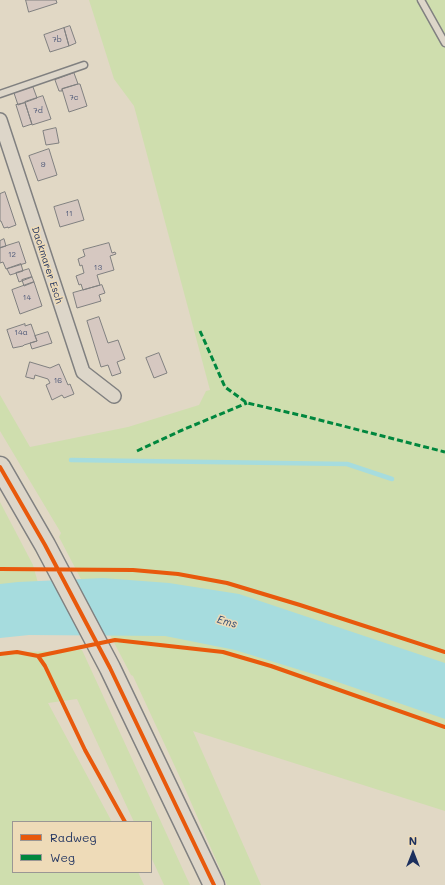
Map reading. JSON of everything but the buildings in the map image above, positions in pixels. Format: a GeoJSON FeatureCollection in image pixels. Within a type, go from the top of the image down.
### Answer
{"type":"FeatureCollection","features":[{"type":"Feature","properties":{"kind":"main road"},"geometry":{"type":"LineString","coordinates":[[0,467],[45,545],[110,668],[214,885]]}},
{"type":"Feature","properties":{"kind":"street","name":"Dackmarer Esch"},"geometry":{"type":"LineString","coordinates":[[0,120],[83,372],[114,396]]}},
{"type":"Feature","properties":{"kind":"lane"},"geometry":{"type":"LineString","coordinates":[[421,0],[445,43]]}},
{"type":"Feature","properties":{"kind":"lane"},"geometry":{"type":"LineString","coordinates":[[0,94],[84,65]]}},
{"type":"Feature","properties":{"kind":"green space"},"geometry":{"type":"Polygon","coordinates":[[[89,0],[445,0],[445,811],[193,731],[261,885],[227,885],[183,784],[133,676],[131,675],[59,537],[61,533],[0,431],[0,395],[30,447],[128,427],[199,405],[206,391],[210,390],[134,106],[114,79],[89,0]]]}},
{"type":"Feature","properties":{"kind":"green space"},"geometry":{"type":"Polygon","coordinates":[[[0,502],[33,565],[38,583],[0,587],[0,502]]]}},
{"type":"Feature","properties":{"kind":"green space"},"geometry":{"type":"Polygon","coordinates":[[[82,650],[190,885],[164,885],[152,859],[152,821],[134,821],[77,699],[48,703],[111,821],[12,821],[12,873],[138,873],[144,885],[0,885],[0,656],[24,652],[82,650]]]}},
{"type":"Feature","properties":{"kind":"water","name":"Ems"},"geometry":{"type":"Polygon","coordinates":[[[103,578],[169,583],[239,594],[445,663],[445,719],[326,678],[235,650],[165,636],[29,635],[0,638],[0,584],[103,578]]]}},
{"type":"Feature","properties":{"kind":"waterway"},"geometry":{"type":"LineString","coordinates":[[71,460],[347,464],[392,479]]}},
{"type":"Feature","properties":{"kind":"marked path"},"geometry":{"type":"LineString","coordinates":[[200,331],[225,387],[247,403],[445,452]]}},
{"type":"Feature","properties":{"kind":"marked path"},"geometry":{"type":"LineString","coordinates":[[137,451],[247,403]]}},
{"type":"Feature","properties":{"kind":"cycle path"},"geometry":{"type":"LineString","coordinates":[[0,467],[45,545],[110,668],[214,885]]}},
{"type":"Feature","properties":{"kind":"cycle path"},"geometry":{"type":"LineString","coordinates":[[0,569],[133,570],[178,574],[227,583],[445,652]]}},
{"type":"Feature","properties":{"kind":"cycle path"},"geometry":{"type":"LineString","coordinates":[[0,654],[17,652],[38,656],[115,640],[223,652],[271,666],[445,727]]}},
{"type":"Feature","properties":{"kind":"cycle path"},"geometry":{"type":"LineString","coordinates":[[38,656],[45,666],[85,750],[124,821]]}}]}
